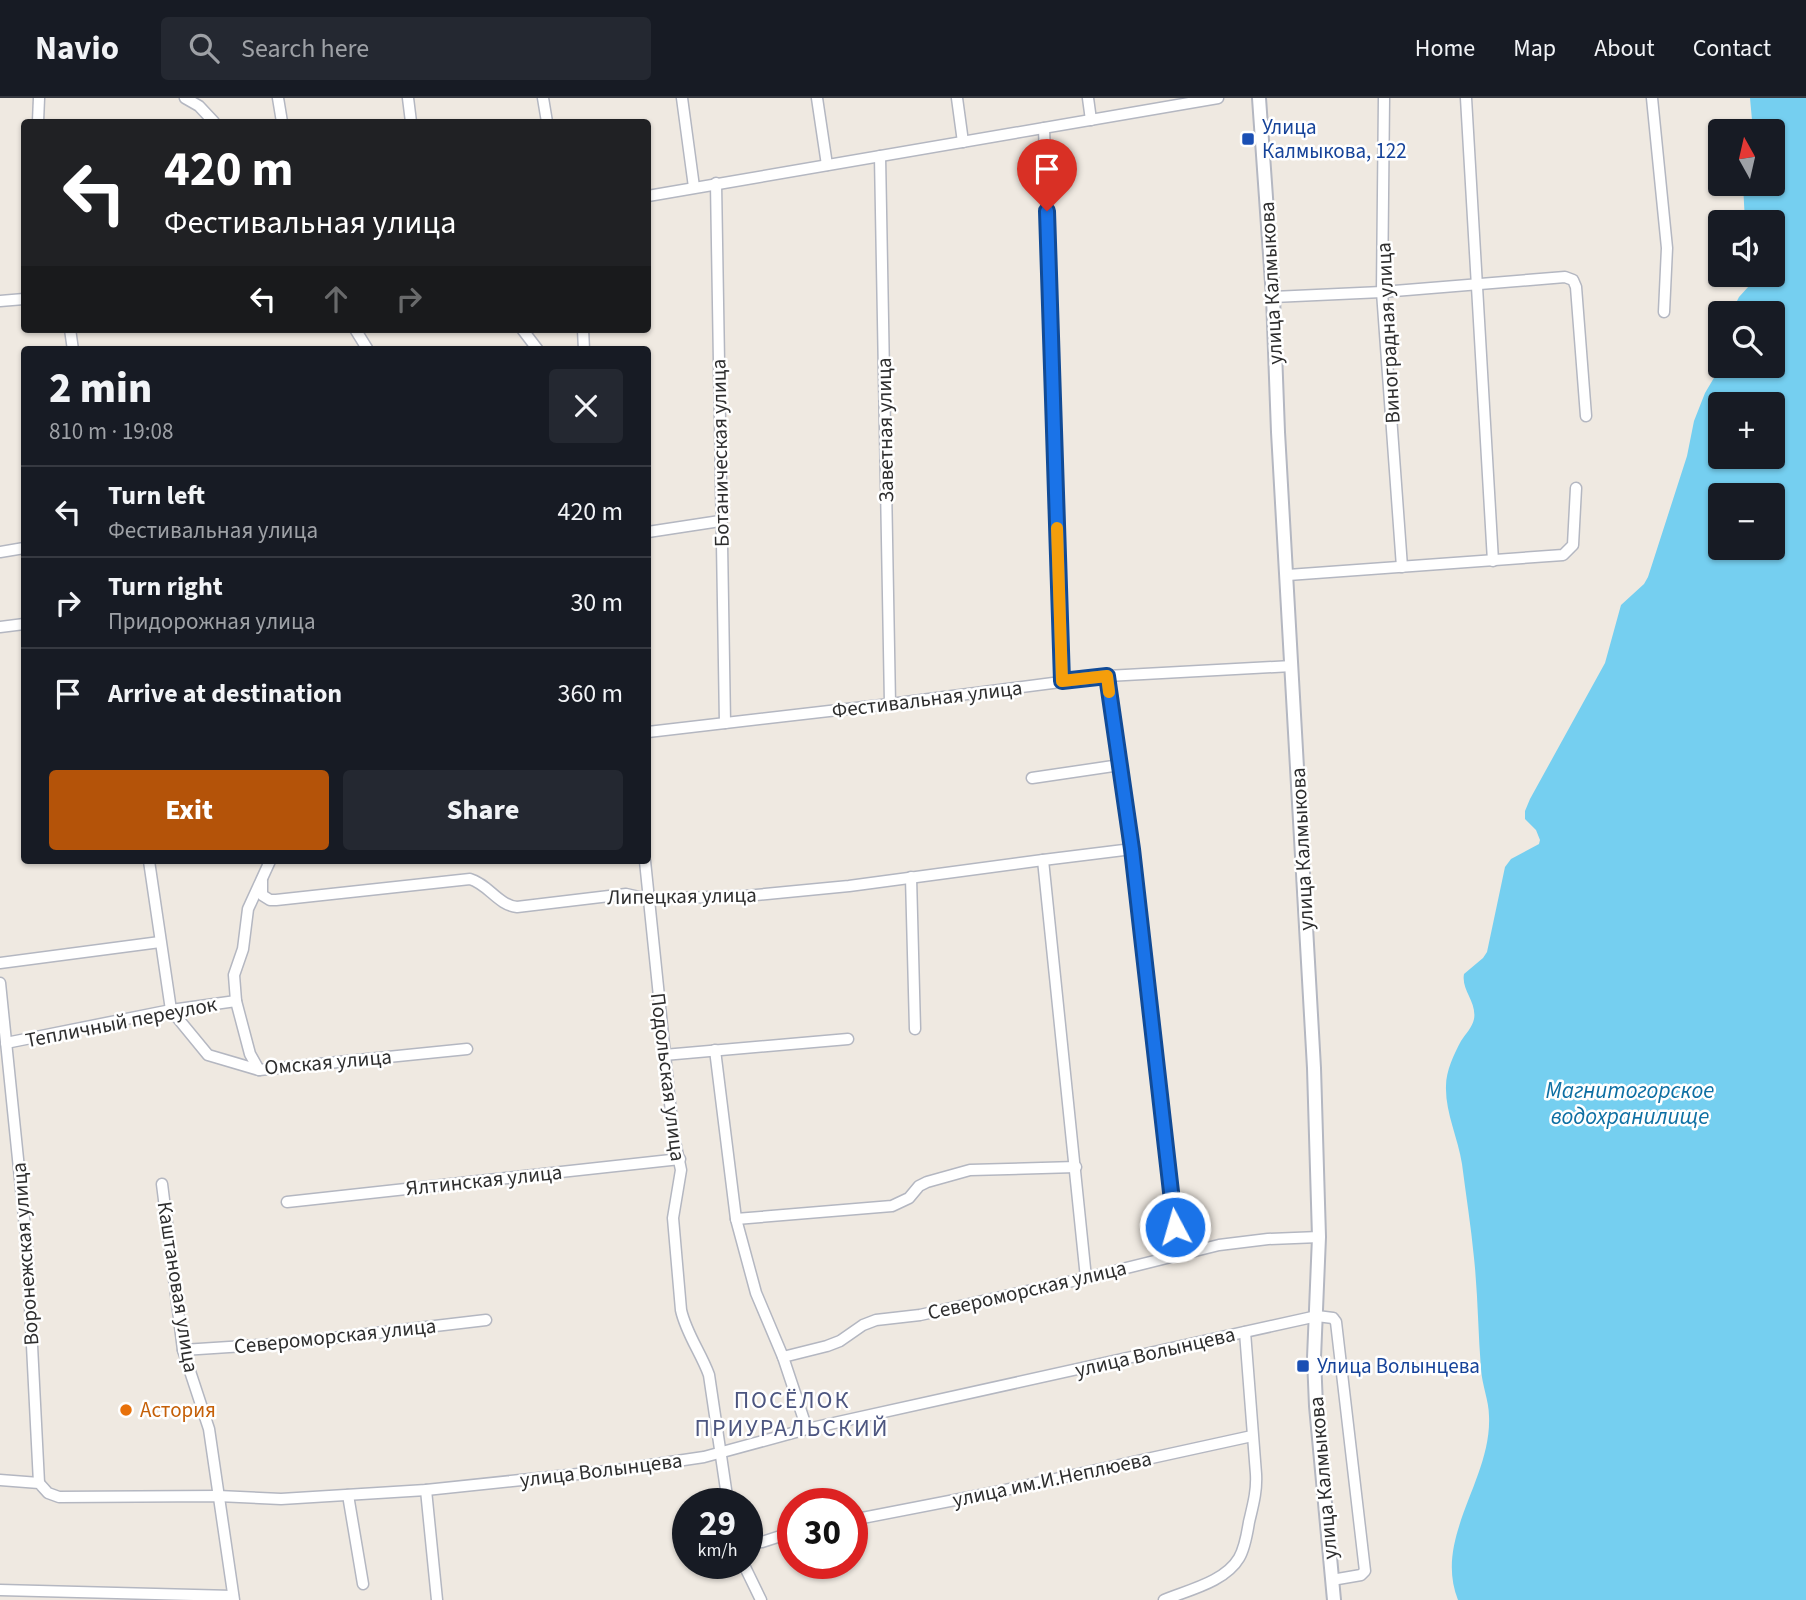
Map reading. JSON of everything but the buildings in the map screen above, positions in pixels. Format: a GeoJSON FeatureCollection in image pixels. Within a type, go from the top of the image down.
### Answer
{"type":"FeatureCollection","features":[{"type":"Feature","properties":{"kind":"main road","name":"улица Калмыкова"},"geometry":{"type":"LineString","coordinates":[[1259,98],[1273,297],[1278,432],[1314,1068],[1319,1237],[1314,1358],[1316,1405],[1334,1600]]}},
{"type":"Feature","properties":{"kind":"street"},"geometry":{"type":"LineString","coordinates":[[38,119],[39,98]]}},
{"type":"Feature","properties":{"kind":"street"},"geometry":{"type":"LineString","coordinates":[[185,98],[199,106],[211,119]]}},
{"type":"Feature","properties":{"kind":"street"},"geometry":{"type":"LineString","coordinates":[[278,98],[282,119]]}},
{"type":"Feature","properties":{"kind":"street"},"geometry":{"type":"LineString","coordinates":[[408,98],[411,119]]}},
{"type":"Feature","properties":{"kind":"street"},"geometry":{"type":"LineString","coordinates":[[543,98],[546,119]]}},
{"type":"Feature","properties":{"kind":"street"},"geometry":{"type":"LineString","coordinates":[[681,98],[694,187]]}},
{"type":"Feature","properties":{"kind":"street"},"geometry":{"type":"LineString","coordinates":[[817,98],[827,165]]}},
{"type":"Feature","properties":{"kind":"street"},"geometry":{"type":"LineString","coordinates":[[957,98],[963,142]]}},
{"type":"Feature","properties":{"kind":"street"},"geometry":{"type":"LineString","coordinates":[[1088,98],[1091,120]]}},
{"type":"Feature","properties":{"kind":"street"},"geometry":{"type":"LineString","coordinates":[[651,195],[1091,120],[1191,100],[1218,98]]}},
{"type":"Feature","properties":{"kind":"street","name":"Виноградная улица"},"geometry":{"type":"LineString","coordinates":[[1384,98],[1382,292],[1402,567]]}},
{"type":"Feature","properties":{"kind":"street"},"geometry":{"type":"LineString","coordinates":[[1466,98],[1493,561]]}},
{"type":"Feature","properties":{"kind":"street"},"geometry":{"type":"LineString","coordinates":[[1652,98],[1667,248],[1664,312]]}},
{"type":"Feature","properties":{"kind":"street"},"geometry":{"type":"LineString","coordinates":[[1044,128],[1062,681]]}},
{"type":"Feature","properties":{"kind":"street","name":"Заветная улица"},"geometry":{"type":"LineString","coordinates":[[880,156],[890,704]]}},
{"type":"Feature","properties":{"kind":"street","name":"Ботаническая улица"},"geometry":{"type":"LineString","coordinates":[[716,183],[725,723]]}},
{"type":"Feature","properties":{"kind":"street"},"geometry":{"type":"LineString","coordinates":[[1273,297],[1382,292],[1565,277],[1573,281],[1576,287],[1586,416]]}},
{"type":"Feature","properties":{"kind":"street"},"geometry":{"type":"LineString","coordinates":[[0,301],[21,299]]}},
{"type":"Feature","properties":{"kind":"street"},"geometry":{"type":"LineString","coordinates":[[1288,575],[1563,555],[1569,550],[1574,539],[1576,488]]}},
{"type":"Feature","properties":{"kind":"street"},"geometry":{"type":"LineString","coordinates":[[651,532],[720,521]]}},
{"type":"Feature","properties":{"kind":"street"},"geometry":{"type":"LineString","coordinates":[[0,552],[21,548]]}},
{"type":"Feature","properties":{"kind":"street"},"geometry":{"type":"LineString","coordinates":[[0,627],[21,624]]}},
{"type":"Feature","properties":{"kind":"street","name":"Фестивальная улица"},"geometry":{"type":"LineString","coordinates":[[651,732],[1107,676],[1292,666]]}},
{"type":"Feature","properties":{"kind":"street"},"geometry":{"type":"LineString","coordinates":[[1107,676],[1132,849],[1179,1254]]}},
{"type":"Feature","properties":{"kind":"street"},"geometry":{"type":"LineString","coordinates":[[1032,778],[1120,765]]}},
{"type":"Feature","properties":{"kind":"street","name":"Липецкая улица"},"geometry":{"type":"LineString","coordinates":[[262,881],[262,895],[270,900],[470,879],[480,883],[511,906],[626,894],[648,899],[745,896],[1132,849]]}},
{"type":"Feature","properties":{"kind":"street"},"geometry":{"type":"LineString","coordinates":[[1043,860],[1086,1278]]}},
{"type":"Feature","properties":{"kind":"street"},"geometry":{"type":"LineString","coordinates":[[149,864],[171,1010]]}},
{"type":"Feature","properties":{"kind":"street"},"geometry":{"type":"LineString","coordinates":[[259,1070],[250,1054],[236,1000],[234,975],[243,949],[248,909],[269,864]]}},
{"type":"Feature","properties":{"kind":"street","name":"Подольская улица"},"geometry":{"type":"LineString","coordinates":[[645,864],[673,1132],[680,1159],[680,1184],[673,1218],[681,1310],[684,1325],[709,1375],[720,1452]]}},
{"type":"Feature","properties":{"kind":"street"},"geometry":{"type":"LineString","coordinates":[[911,877],[915,1029]]}},
{"type":"Feature","properties":{"kind":"street"},"geometry":{"type":"LineString","coordinates":[[0,963],[160,942]]}},
{"type":"Feature","properties":{"kind":"street","name":"Воронежская улица"},"geometry":{"type":"LineString","coordinates":[[0,983],[27,1247],[38,1483]]}},
{"type":"Feature","properties":{"kind":"street","name":"Тепличный переулок"},"geometry":{"type":"LineString","coordinates":[[6,1043],[171,1010],[236,1000]]}},
{"type":"Feature","properties":{"kind":"street","name":"Омская улица"},"geometry":{"type":"LineString","coordinates":[[171,1010],[208,1055],[259,1070],[467,1049]]}},
{"type":"Feature","properties":{"kind":"street"},"geometry":{"type":"LineString","coordinates":[[664,1055],[848,1039]]}},
{"type":"Feature","properties":{"kind":"street"},"geometry":{"type":"LineString","coordinates":[[715,1050],[736,1219],[757,1293],[783,1357],[807,1429]]}},
{"type":"Feature","properties":{"kind":"street","name":"Ялтинская улица"},"geometry":{"type":"LineString","coordinates":[[287,1202],[680,1159]]}},
{"type":"Feature","properties":{"kind":"street"},"geometry":{"type":"LineString","coordinates":[[736,1219],[892,1206],[902,1203],[927,1182],[970,1170],[1076,1167]]}},
{"type":"Feature","properties":{"kind":"street","name":"Каштановая улица"},"geometry":{"type":"LineString","coordinates":[[162,1184],[183,1350],[209,1429],[234,1598]]}},
{"type":"Feature","properties":{"kind":"street","name":"Североморская улица"},"geometry":{"type":"LineString","coordinates":[[783,1357],[840,1341],[863,1325],[876,1320],[920,1315],[1241,1242],[1319,1237]]}},
{"type":"Feature","properties":{"kind":"street"},"geometry":{"type":"LineString","coordinates":[[1317,1316],[1333,1318],[1336,1322],[1365,1571],[1363,1575],[1332,1580]]}},
{"type":"Feature","properties":{"kind":"street","name":"улица Волынцева"},"geometry":{"type":"LineString","coordinates":[[0,1480],[38,1483],[48,1493],[59,1497],[218,1496],[281,1499],[426,1490],[616,1470],[720,1452],[807,1429],[1317,1316]]}},
{"type":"Feature","properties":{"kind":"street","name":"Североморская улица"},"geometry":{"type":"LineString","coordinates":[[183,1350],[290,1343],[486,1320]]}},
{"type":"Feature","properties":{"kind":"street"},"geometry":{"type":"LineString","coordinates":[[1164,1600],[1217,1578],[1232,1567],[1240,1556],[1256,1494],[1253,1406],[1245,1332]]}},
{"type":"Feature","properties":{"kind":"street","name":"улица им.И.Неплюева"},"geometry":{"type":"LineString","coordinates":[[868,1517],[1252,1436]]}},
{"type":"Feature","properties":{"kind":"street"},"geometry":{"type":"LineString","coordinates":[[720,1452],[726,1488]]}},
{"type":"Feature","properties":{"kind":"street"},"geometry":{"type":"LineString","coordinates":[[426,1490],[437,1600]]}},
{"type":"Feature","properties":{"kind":"street"},"geometry":{"type":"LineString","coordinates":[[348,1495],[363,1584]]}},
{"type":"Feature","properties":{"kind":"street"},"geometry":{"type":"LineString","coordinates":[[751,1579],[761,1600]]}},
{"type":"Feature","properties":{"kind":"street"},"geometry":{"type":"LineString","coordinates":[[0,1590],[234,1598]]}},
{"type":"Feature","properties":{"kind":"water","name":"Магнитогорское водохранилище"},"geometry":{"type":"Polygon","coordinates":[[[1750,98],[1806,98],[1806,1600],[1458,1600],[1452,1577],[1453,1554],[1488,1440],[1489,1416],[1481,1369],[1475,1272],[1462,1164],[1446,1096],[1446,1080],[1451,1063],[1474,1019],[1464,974],[1487,952],[1505,867],[1511,859],[1539,844],[1536,830],[1525,819],[1525,811],[1605,663],[1621,605],[1648,577],[1687,456],[1694,421],[1705,393],[1714,378],[1785,378],[1785,301],[1737,301],[1748,287],[1785,287],[1785,210],[1744,210],[1744,196],[1785,196],[1785,119],[1752,119],[1750,98]]]}},
{"type":"Feature","properties":{"kind":"slow traffic"},"geometry":{"type":"LineString","coordinates":[[1057,528],[1062,681],[1107,676],[1109,692]]}},
{"type":"Feature","properties":{"kind":"place","name":"Улица Калмыкова, 122"},"geometry":{"type":"Point","coordinates":[1248,139]}},
{"type":"Feature","properties":{"kind":"place","name":"Улица Волынцева"},"geometry":{"type":"Point","coordinates":[1303,1366]}},
{"type":"Feature","properties":{"kind":"place","name":"Астория"},"geometry":{"type":"Point","coordinates":[126,1410]}},
{"type":"Feature","properties":{"kind":"district","name":"ПОСЁЛОК ПРИУРАЛЬСКИЙ"},"geometry":{"type":"Point","coordinates":[792,1414]}},
{"type":"Feature","properties":{"kind":"route"},"geometry":{"type":"LineString","coordinates":[[1047,211],[1062,681],[1107,676],[1132,849],[1175,1227]]}}]}
